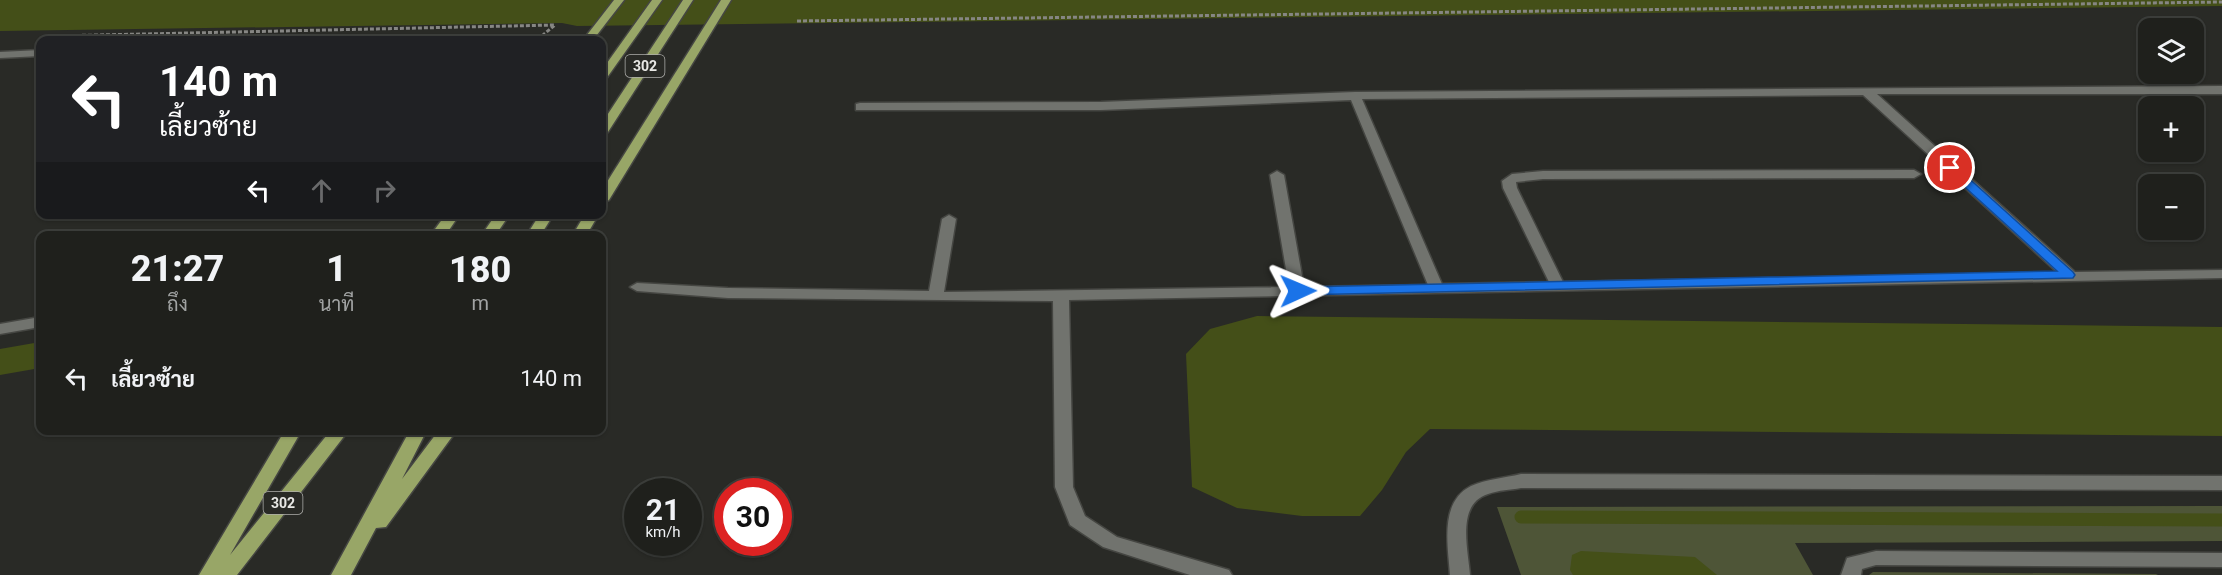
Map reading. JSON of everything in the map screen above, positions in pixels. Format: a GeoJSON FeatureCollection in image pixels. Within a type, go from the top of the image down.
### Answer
{"type":"FeatureCollection","features":[{"type":"Feature","properties":{"kind":"main road"},"geometry":{"type":"LineString","coordinates":[[591,36],[619,0]]}},
{"type":"Feature","properties":{"kind":"main road","name":"302"},"geometry":{"type":"LineString","coordinates":[[606,71],[657,0]]}},
{"type":"Feature","properties":{"kind":"main road","name":"302"},"geometry":{"type":"LineString","coordinates":[[606,126],[688,0]]}},
{"type":"Feature","properties":{"kind":"main road"},"geometry":{"type":"LineString","coordinates":[[606,194],[726,0]]}},
{"type":"Feature","properties":{"kind":"main road"},"geometry":{"type":"LineString","coordinates":[[209,575],[291,435]]}},
{"type":"Feature","properties":{"kind":"main road","name":"302"},"geometry":{"type":"LineString","coordinates":[[226,575],[337,435]]}},
{"type":"Feature","properties":{"kind":"main road"},"geometry":{"type":"LineString","coordinates":[[354,555],[416,435]]}},
{"type":"Feature","properties":{"kind":"main road"},"geometry":{"type":"LineString","coordinates":[[341,575],[445,435]]}},
{"type":"Feature","properties":{"kind":"street"},"geometry":{"type":"LineString","coordinates":[[0,55],[36,53]]}},
{"type":"Feature","properties":{"kind":"street"},"geometry":{"type":"LineString","coordinates":[[860,107],[1101,106],[1354,96],[2222,90]]}},
{"type":"Feature","properties":{"kind":"street"},"geometry":{"type":"LineString","coordinates":[[1866,91],[2069,275]]}},
{"type":"Feature","properties":{"kind":"street"},"geometry":{"type":"LineString","coordinates":[[1354,96],[1437,289]]}},
{"type":"Feature","properties":{"kind":"street"},"geometry":{"type":"LineString","coordinates":[[1558,286],[1510,189],[1509,180],[1512,178],[1555,175],[1914,174]]}},
{"type":"Feature","properties":{"kind":"street"},"geometry":{"type":"LineString","coordinates":[[1277,175],[1298,291]]}},
{"type":"Feature","properties":{"kind":"street"},"geometry":{"type":"LineString","coordinates":[[936,296],[949,219]]}},
{"type":"Feature","properties":{"kind":"street"},"geometry":{"type":"LineString","coordinates":[[637,286],[729,293],[1061,296],[2069,275],[2222,274]]}},
{"type":"Feature","properties":{"kind":"street"},"geometry":{"type":"LineString","coordinates":[[1061,296],[1064,487],[1077,520],[1110,542],[1222,575]]}},
{"type":"Feature","properties":{"kind":"street"},"geometry":{"type":"LineString","coordinates":[[0,329],[36,323]]}},
{"type":"Feature","properties":{"kind":"street"},"geometry":{"type":"LineString","coordinates":[[1460,575],[1457,514],[1466,498],[1478,490],[1521,482],[2222,483]]}},
{"type":"Feature","properties":{"kind":"street"},"geometry":{"type":"LineString","coordinates":[[1851,575],[1854,563],[1876,558],[2222,560]]}},
{"type":"Feature","properties":{"kind":"path"},"geometry":{"type":"LineString","coordinates":[[797,21],[2222,2]]}},
{"type":"Feature","properties":{"kind":"path"},"geometry":{"type":"LineString","coordinates":[[48,36],[555,26],[542,36]]}},
{"type":"Feature","properties":{"kind":"shaded area"},"geometry":{"type":"Polygon","coordinates":[[[0,0],[2222,0],[2222,6],[0,31],[0,0]]]}},
{"type":"Feature","properties":{"kind":"shaded area"},"geometry":{"type":"Polygon","coordinates":[[[1257,316],[2222,327],[2222,436],[1430,429],[1406,452],[1382,490],[1360,516],[1302,516],[1237,508],[1192,487],[1186,354],[1210,329],[1257,316]]]}},
{"type":"Feature","properties":{"kind":"shaded area"},"geometry":{"type":"Polygon","coordinates":[[[2222,506],[2222,541],[1795,543],[1813,575],[1521,575],[1497,507],[2222,506]]]}},
{"type":"Feature","properties":{"kind":"shaded area"},"geometry":{"type":"Polygon","coordinates":[[[1581,551],[1695,557],[1717,575],[1573,575],[1570,570],[1572,555],[1581,551]]]}},
{"type":"Feature","properties":{"kind":"shaded area"},"geometry":{"type":"Polygon","coordinates":[[[1873,572],[2156,574],[2158,575],[1869,575],[1873,572]]]}},
{"type":"Feature","properties":{"kind":"waterway"},"geometry":{"type":"LineString","coordinates":[[0,362],[36,356]]}},
{"type":"Feature","properties":{"kind":"waterway"},"geometry":{"type":"LineString","coordinates":[[1521,517],[2222,520]]}},
{"type":"Feature","properties":{"kind":"route"},"geometry":{"type":"LineString","coordinates":[[1298,291],[2069,275],[1950,168]]}}]}
